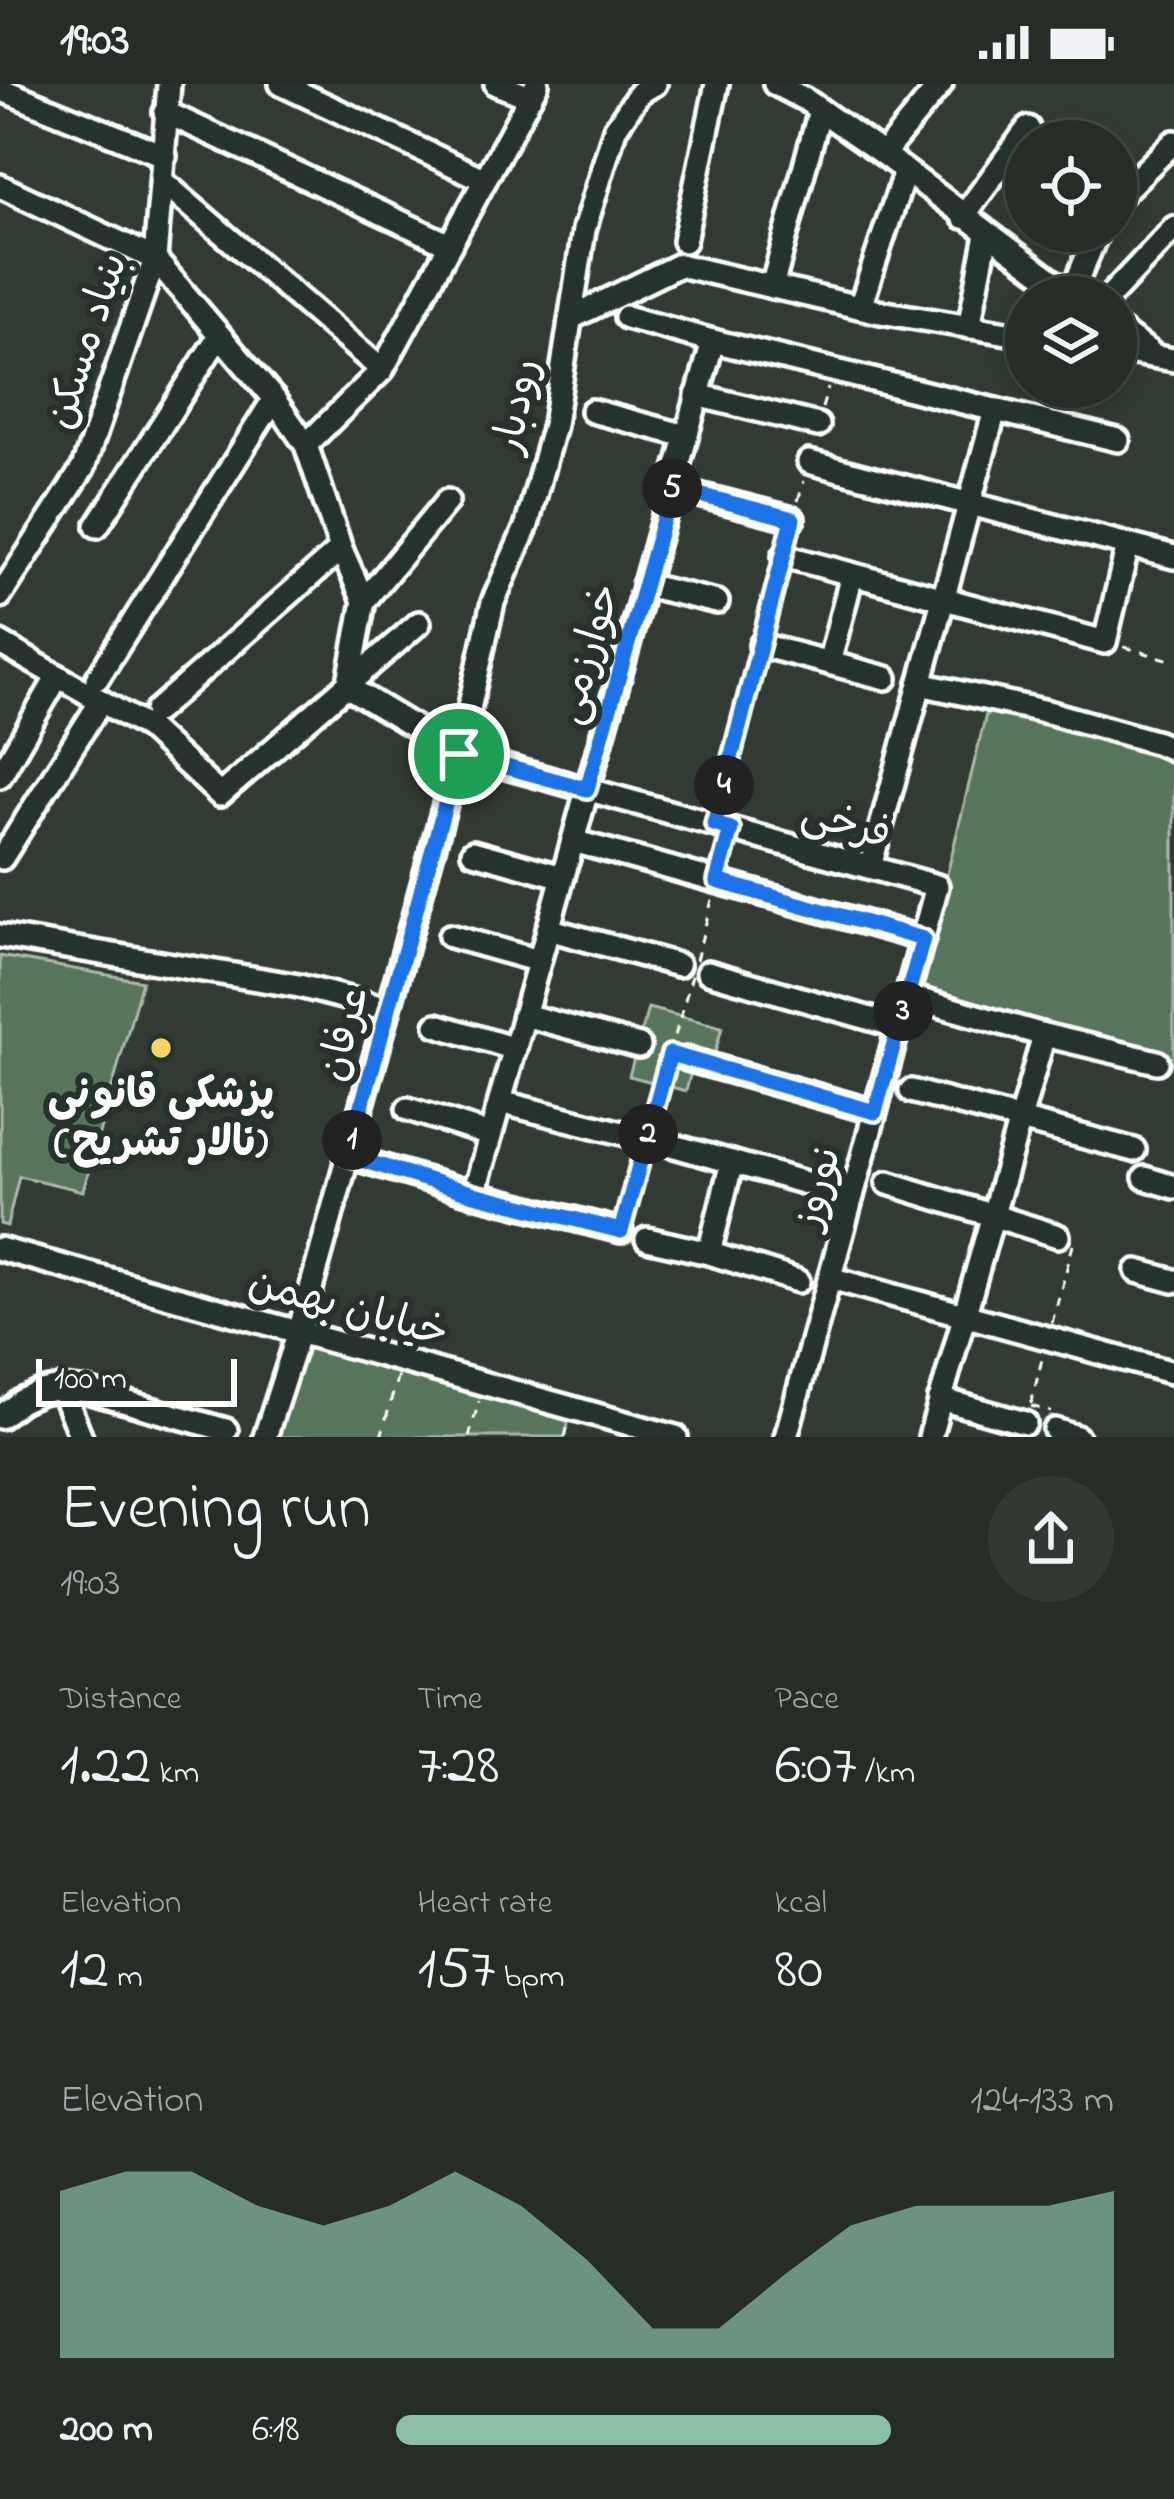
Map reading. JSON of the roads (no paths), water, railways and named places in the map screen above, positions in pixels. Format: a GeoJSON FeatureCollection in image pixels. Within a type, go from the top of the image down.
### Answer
{"type":"FeatureCollection","features":[{"type":"Feature","properties":{"kind":"street","name":"بنیاد مسکن"},"geometry":{"type":"LineString","coordinates":[[0,596],[83,468],[155,259],[169,84]]}},
{"type":"Feature","properties":{"kind":"street"},"geometry":{"type":"LineString","coordinates":[[281,84],[485,180]]}},
{"type":"Feature","properties":{"kind":"street"},"geometry":{"type":"LineString","coordinates":[[306,445],[382,370],[534,90],[496,84]]}},
{"type":"Feature","properties":{"kind":"street","name":"رودبار"},"geometry":{"type":"LineString","coordinates":[[459,754],[493,602],[527,525],[554,424],[584,230],[615,129],[640,92],[655,84]]}},
{"type":"Feature","properties":{"kind":"street"},"geometry":{"type":"LineString","coordinates":[[684,241],[717,84]]}},
{"type":"Feature","properties":{"kind":"street"},"geometry":{"type":"LineString","coordinates":[[776,84],[815,98],[1045,276]]}},
{"type":"Feature","properties":{"kind":"street"},"geometry":{"type":"LineString","coordinates":[[883,154],[941,84]]}},
{"type":"Feature","properties":{"kind":"street"},"geometry":{"type":"LineString","coordinates":[[0,89],[165,156]]}},
{"type":"Feature","properties":{"kind":"street"},"geometry":{"type":"LineString","coordinates":[[772,287],[815,98]]}},
{"type":"Feature","properties":{"kind":"street"},"geometry":{"type":"LineString","coordinates":[[165,112],[450,245]]}},
{"type":"Feature","properties":{"kind":"street"},"geometry":{"type":"LineString","coordinates":[[1137,178],[1174,142]]}},
{"type":"Feature","properties":{"kind":"street"},"geometry":{"type":"LineString","coordinates":[[963,217],[1005,159]]}},
{"type":"Feature","properties":{"kind":"street"},"geometry":{"type":"LineString","coordinates":[[860,308],[905,172]]}},
{"type":"Feature","properties":{"kind":"street"},"geometry":{"type":"LineString","coordinates":[[163,182],[382,370]]}},
{"type":"Feature","properties":{"kind":"street"},"geometry":{"type":"LineString","coordinates":[[0,186],[155,259],[274,399],[306,445],[364,601]]}},
{"type":"Feature","properties":{"kind":"street"},"geometry":{"type":"LineString","coordinates":[[1129,276],[1174,228]]}},
{"type":"Feature","properties":{"kind":"street"},"geometry":{"type":"LineString","coordinates":[[969,327],[987,234]]}},
{"type":"Feature","properties":{"kind":"street"},"geometry":{"type":"LineString","coordinates":[[571,318],[679,265],[860,308],[1005,333]]}},
{"type":"Feature","properties":{"kind":"street"},"geometry":{"type":"LineString","coordinates":[[626,317],[1118,440]]}},
{"type":"Feature","properties":{"kind":"street"},"geometry":{"type":"LineString","coordinates":[[97,526],[219,336]]}},
{"type":"Feature","properties":{"kind":"street","name":"خوارزمی"},"geometry":{"type":"LineString","coordinates":[[474,1194],[712,341]]}},
{"type":"Feature","properties":{"kind":"street"},"geometry":{"type":"LineString","coordinates":[[1137,341],[1165,358]]}},
{"type":"Feature","properties":{"kind":"street"},"geometry":{"type":"LineString","coordinates":[[698,395],[818,425]]}},
{"type":"Feature","properties":{"kind":"street"},"geometry":{"type":"LineString","coordinates":[[2,858],[274,399]]}},
{"type":"Feature","properties":{"kind":"street"},"geometry":{"type":"LineString","coordinates":[[869,867],[994,410]]}},
{"type":"Feature","properties":{"kind":"street"},"geometry":{"type":"LineString","coordinates":[[592,411],[686,436]]}},
{"type":"Feature","properties":{"kind":"street"},"geometry":{"type":"LineString","coordinates":[[809,462],[1174,556]]}},
{"type":"Feature","properties":{"kind":"street"},"geometry":{"type":"LineString","coordinates":[[672,488],[793,519]]}},
{"type":"Feature","properties":{"kind":"street"},"geometry":{"type":"LineString","coordinates":[[348,687],[364,601],[447,501]]}},
{"type":"Feature","properties":{"kind":"street"},"geometry":{"type":"LineString","coordinates":[[784,556],[1105,642],[1128,545]]}},
{"type":"Feature","properties":{"kind":"street"},"geometry":{"type":"LineString","coordinates":[[156,711],[341,549]]}},
{"type":"Feature","properties":{"kind":"street"},"geometry":{"type":"LineString","coordinates":[[829,663],[852,575]]}},
{"type":"Feature","properties":{"kind":"street"},"geometry":{"type":"LineString","coordinates":[[644,586],[717,602]]}},
{"type":"Feature","properties":{"kind":"street"},"geometry":{"type":"LineString","coordinates":[[0,643],[58,676],[99,690],[220,795],[419,623]]}},
{"type":"Feature","properties":{"kind":"street"},"geometry":{"type":"LineString","coordinates":[[761,645],[886,678]]}},
{"type":"Feature","properties":{"kind":"street"},"geometry":{"type":"LineString","coordinates":[[0,776],[58,676]]}},
{"type":"Feature","properties":{"kind":"street"},"geometry":{"type":"LineString","coordinates":[[920,684],[1048,712],[1174,750]]}},
{"type":"Feature","properties":{"kind":"street","name":"فرخی"},"geometry":{"type":"LineString","coordinates":[[348,687],[459,754],[937,886]]}},
{"type":"Feature","properties":{"kind":"street","name":"عرفان"},"geometry":{"type":"LineString","coordinates":[[265,1437],[299,1332],[459,754]]}},
{"type":"Feature","properties":{"kind":"street"},"geometry":{"type":"LineString","coordinates":[[573,841],[923,939]]}},
{"type":"Feature","properties":{"kind":"street"},"geometry":{"type":"LineString","coordinates":[[473,852],[563,877]]}},
{"type":"Feature","properties":{"kind":"street","name":"نوروز"},"geometry":{"type":"LineString","coordinates":[[786,1437],[937,886]]}},
{"type":"Feature","properties":{"kind":"street"},"geometry":{"type":"LineString","coordinates":[[548,929],[678,965]]}},
{"type":"Feature","properties":{"kind":"street"},"geometry":{"type":"LineString","coordinates":[[0,936],[299,986],[388,1009]]}},
{"type":"Feature","properties":{"kind":"street"},"geometry":{"type":"LineString","coordinates":[[450,936],[539,961]]}},
{"type":"Feature","properties":{"kind":"street"},"geometry":{"type":"LineString","coordinates":[[708,972],[899,1027]]}},
{"type":"Feature","properties":{"kind":"street"},"geometry":{"type":"LineString","coordinates":[[907,997],[1157,1062]]}},
{"type":"Feature","properties":{"kind":"street"},"geometry":{"type":"LineString","coordinates":[[524,1016],[639,1046]]}},
{"type":"Feature","properties":{"kind":"street"},"geometry":{"type":"LineString","coordinates":[[437,1025],[514,1049]]}},
{"type":"Feature","properties":{"kind":"street"},"geometry":{"type":"LineString","coordinates":[[930,1437],[1043,1035]]}},
{"type":"Feature","properties":{"kind":"street"},"geometry":{"type":"LineString","coordinates":[[687,1058],[875,1112]]}},
{"type":"Feature","properties":{"kind":"street"},"geometry":{"type":"LineString","coordinates":[[911,1091],[1134,1150]]}},
{"type":"Feature","properties":{"kind":"street"},"geometry":{"type":"LineString","coordinates":[[500,1102],[852,1196]]}},
{"type":"Feature","properties":{"kind":"street"},"geometry":{"type":"LineString","coordinates":[[408,1109],[490,1136]]}},
{"type":"Feature","properties":{"kind":"street"},"geometry":{"type":"LineString","coordinates":[[348,1156],[621,1231]]}},
{"type":"Feature","properties":{"kind":"street"},"geometry":{"type":"LineString","coordinates":[[709,1253],[732,1162]]}},
{"type":"Feature","properties":{"kind":"street"},"geometry":{"type":"LineString","coordinates":[[1145,1178],[1174,1187]]}},
{"type":"Feature","properties":{"kind":"street"},"geometry":{"type":"LineString","coordinates":[[888,1183],[1058,1236]]}},
{"type":"Feature","properties":{"kind":"street"},"geometry":{"type":"LineString","coordinates":[[647,1239],[798,1280]]}},
{"type":"Feature","properties":{"kind":"street","name":"خیابان بهمن"},"geometry":{"type":"LineString","coordinates":[[0,1249],[676,1437]]}},
{"type":"Feature","properties":{"kind":"street"},"geometry":{"type":"LineString","coordinates":[[1137,1270],[1174,1281]]}},
{"type":"Feature","properties":{"kind":"street"},"geometry":{"type":"LineString","coordinates":[[830,1278],[1174,1373]]}},
{"type":"Feature","properties":{"kind":"street"},"geometry":{"type":"LineString","coordinates":[[0,1418],[21,1400],[61,1388],[226,1430]]}},
{"type":"Feature","properties":{"kind":"street"},"geometry":{"type":"LineString","coordinates":[[61,1388],[81,1437]]}},
{"type":"Feature","properties":{"kind":"street"},"geometry":{"type":"LineString","coordinates":[[940,1399],[1028,1414]]}},
{"type":"Feature","properties":{"kind":"street"},"geometry":{"type":"LineString","coordinates":[[1054,1430],[1077,1437]]}},
{"type":"Feature","properties":{"kind":"place","name":"پزشکی قانونی (تالار تشریح)"},"geometry":{"type":"Point","coordinates":[161,1048]}}]}
